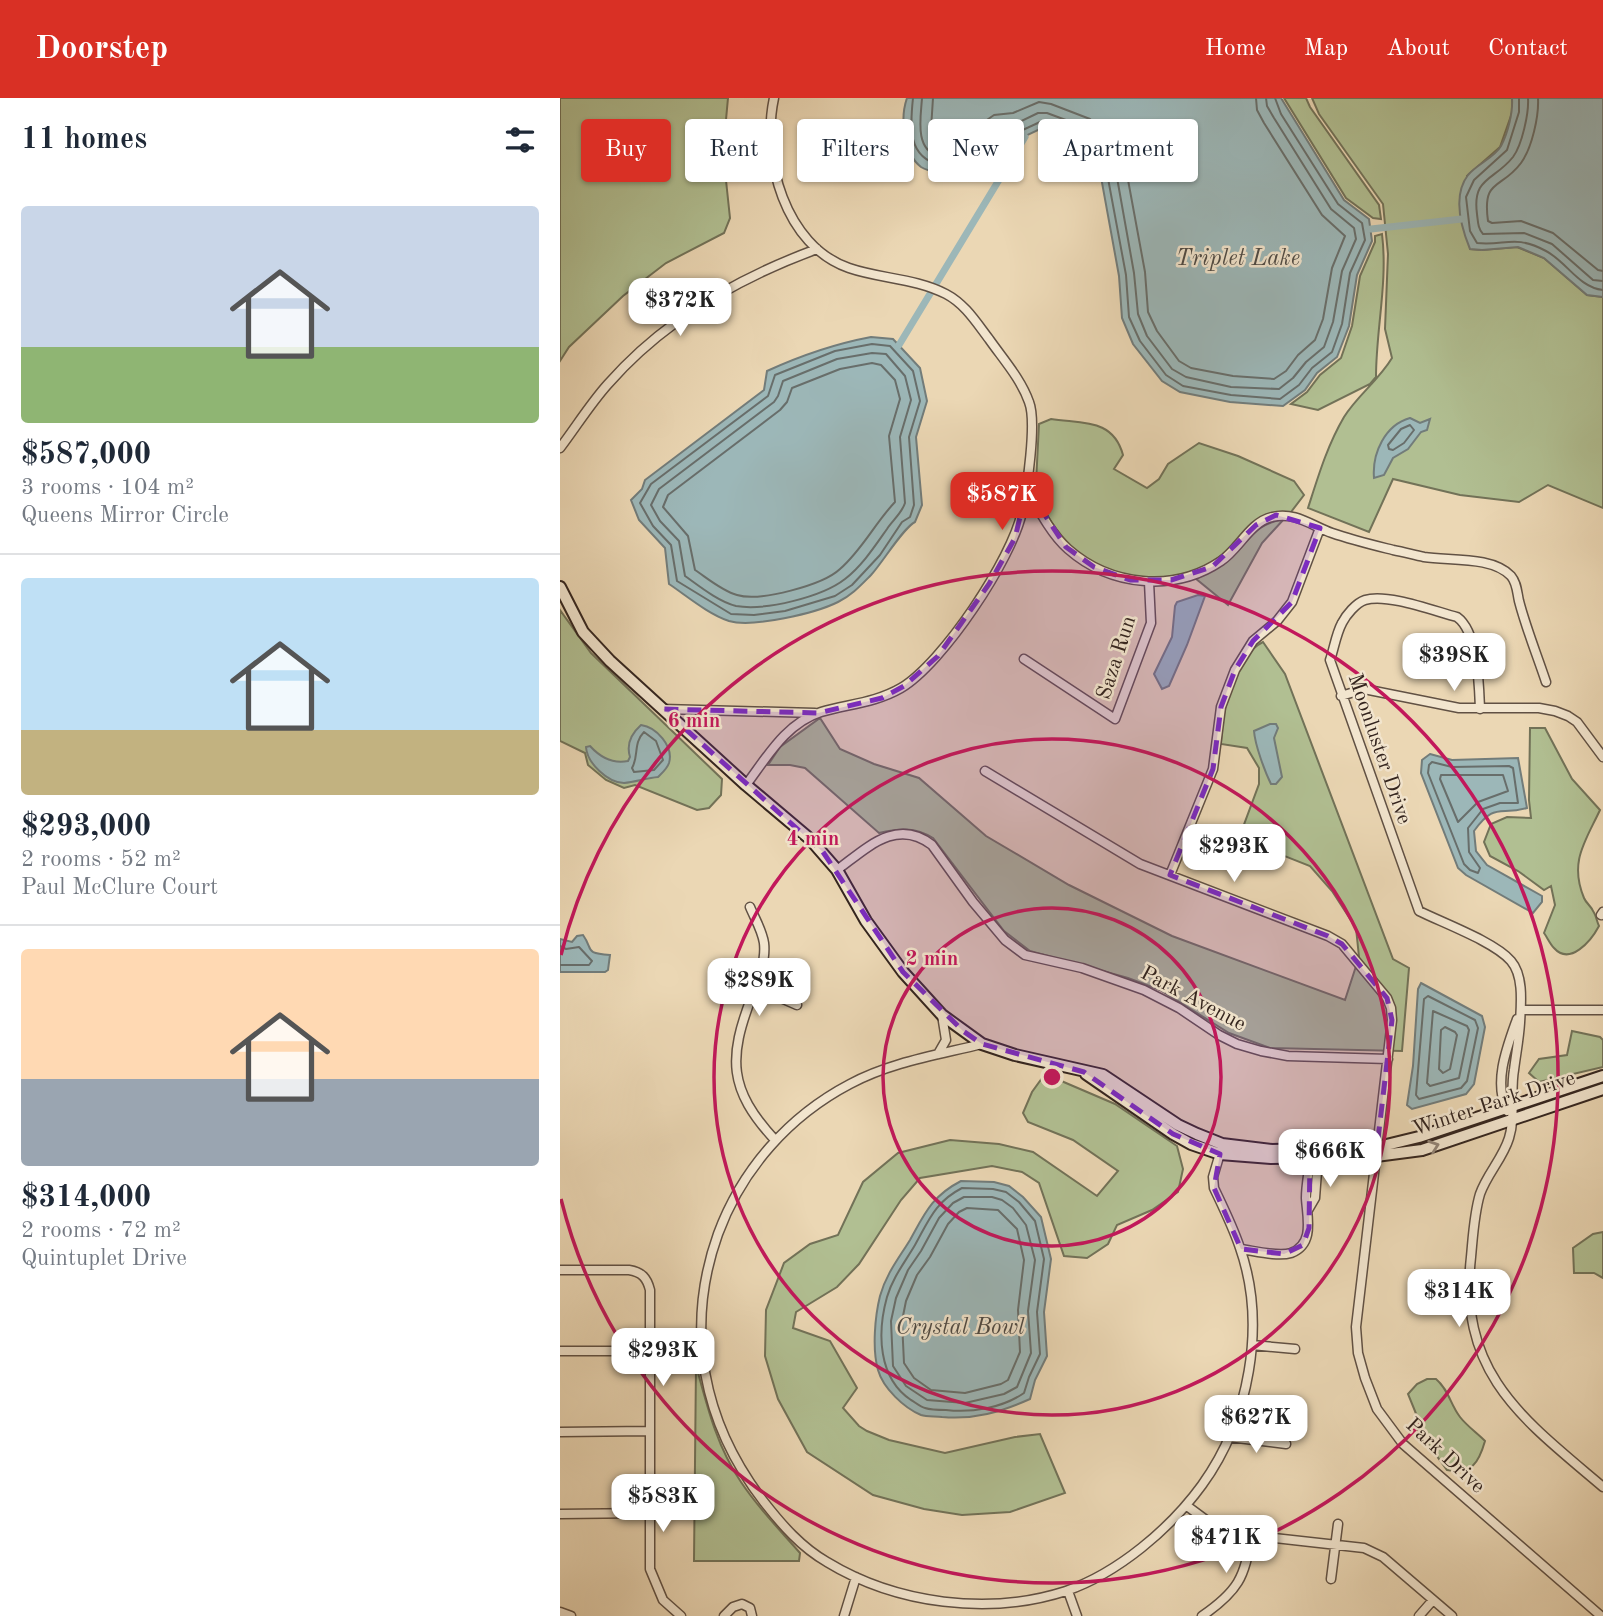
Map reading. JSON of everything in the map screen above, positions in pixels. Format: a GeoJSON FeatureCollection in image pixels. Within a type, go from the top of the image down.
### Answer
{"type":"FeatureCollection","features":[{"type":"Feature","properties":{"kind":"street"},"geometry":{"type":"LineString","coordinates":[[663,709],[818,713],[882,698],[904,686],[938,656],[1004,558],[1015,538],[1027,488],[1030,402],[1012,371],[960,303],[928,286],[847,267],[817,249],[790,213],[781,193],[770,144],[770,119],[774,98]]}},
{"type":"Feature","properties":{"kind":"street"},"geometry":{"type":"LineString","coordinates":[[560,448],[607,385],[657,337],[688,313],[747,278],[817,249]]}},
{"type":"Feature","properties":{"kind":"street"},"geometry":{"type":"LineString","coordinates":[[1027,488],[1066,548],[1111,575],[1130,580],[1149,582],[1193,575],[1226,557],[1266,518],[1289,515],[1362,542],[1422,556],[1468,560],[1502,569],[1515,582],[1519,602],[1546,681]]}},
{"type":"Feature","properties":{"kind":"street"},"geometry":{"type":"LineString","coordinates":[[1170,875],[1213,769],[1221,707],[1235,670],[1253,641],[1277,621],[1292,602],[1321,528]]}},
{"type":"Feature","properties":{"kind":"street","name":"Saza Run"},"geometry":{"type":"LineString","coordinates":[[1024,659],[1115,719],[1151,623],[1149,582]]}},
{"type":"Feature","properties":{"kind":"street","name":"Winter Park Drive"},"geometry":{"type":"LineString","coordinates":[[560,587],[583,632],[610,662],[810,839],[837,870],[883,946],[903,972],[942,1015],[982,1044],[1104,1075],[1178,1125],[1221,1149],[1314,1159],[1377,1152],[1603,1076]]}},
{"type":"Feature","properties":{"kind":"street","name":"Moonluster Drive"},"geometry":{"type":"LineString","coordinates":[[1480,709],[1479,680],[1473,645],[1463,621],[1457,617],[1388,600],[1364,600],[1355,606],[1341,624],[1330,660],[1419,911],[1493,948],[1510,960],[1519,976],[1519,1046],[1513,1071],[1510,1106]]}},
{"type":"Feature","properties":{"kind":"street"},"geometry":{"type":"LineString","coordinates":[[1341,696],[1364,689],[1459,708],[1539,708],[1568,716],[1585,731],[1603,757]]}},
{"type":"Feature","properties":{"kind":"street"},"geometry":{"type":"LineString","coordinates":[[746,785],[787,732],[818,713]]}},
{"type":"Feature","properties":{"kind":"street"},"geometry":{"type":"LineString","coordinates":[[985,771],[1140,864],[1328,936],[1342,944],[1387,998],[1391,1008],[1377,1152]]}},
{"type":"Feature","properties":{"kind":"street","name":"Park Avenue"},"geometry":{"type":"LineString","coordinates":[[837,870],[886,837],[897,833],[912,834],[932,845],[973,902],[1005,940],[1025,955],[1082,968],[1122,981],[1179,1008],[1237,1044],[1261,1051],[1288,1056],[1388,1059]]}},
{"type":"Feature","properties":{"kind":"street"},"geometry":{"type":"LineString","coordinates":[[750,907],[761,930],[764,944],[763,962],[736,1044],[736,1065],[740,1087],[748,1106],[775,1140]]}},
{"type":"Feature","properties":{"kind":"street"},"geometry":{"type":"LineString","coordinates":[[755,987],[797,1005]]}},
{"type":"Feature","properties":{"kind":"street"},"geometry":{"type":"LineString","coordinates":[[1521,1010],[1603,1010]]}},
{"type":"Feature","properties":{"kind":"street","name":"Moonluster Drive"},"geometry":{"type":"LineString","coordinates":[[1510,1106],[1502,1097],[1503,1068],[1508,1043],[1521,1010]]}},
{"type":"Feature","properties":{"kind":"street"},"geometry":{"type":"LineString","coordinates":[[938,1054],[946,1040],[942,1015]]}},
{"type":"Feature","properties":{"kind":"street"},"geometry":{"type":"LineString","coordinates":[[982,1044],[877,1071],[822,1099],[775,1140],[748,1174],[733,1199],[713,1248],[702,1303],[701,1351],[715,1414],[733,1454],[758,1494],[798,1541],[825,1561],[856,1577],[923,1599],[967,1604],[1029,1600],[1068,1591],[1106,1571],[1146,1546],[1187,1506],[1212,1471],[1229,1437],[1248,1374],[1251,1345],[1248,1283],[1241,1249],[1214,1188],[1213,1177],[1221,1149]]}},
{"type":"Feature","properties":{"kind":"street"},"geometry":{"type":"LineString","coordinates":[[1503,1068],[1513,1071]]}},
{"type":"Feature","properties":{"kind":"street","name":"Winter Park Drive"},"geometry":{"type":"LineString","coordinates":[[1221,1149],[1377,1152],[1422,1150],[1603,1089]]}},
{"type":"Feature","properties":{"kind":"street"},"geometry":{"type":"LineString","coordinates":[[1510,1106],[1512,1118],[1508,1142],[1488,1176],[1475,1216],[1468,1295],[1478,1346],[1499,1387],[1513,1407],[1603,1487]]}},
{"type":"Feature","properties":{"kind":"street","name":"Park Drive"},"geometry":{"type":"LineString","coordinates":[[1377,1152],[1356,1327],[1365,1378],[1377,1409],[1422,1463],[1601,1616]]}},
{"type":"Feature","properties":{"kind":"street"},"geometry":{"type":"LineString","coordinates":[[1241,1249],[1284,1254],[1303,1245],[1307,1238],[1306,1198],[1314,1159]]}},
{"type":"Feature","properties":{"kind":"street"},"geometry":{"type":"LineString","coordinates":[[560,1270],[629,1270],[642,1274],[647,1281],[650,1290],[649,1569],[663,1600],[681,1616]]}},
{"type":"Feature","properties":{"kind":"street"},"geometry":{"type":"LineString","coordinates":[[1251,1345],[1295,1349]]}},
{"type":"Feature","properties":{"kind":"street"},"geometry":{"type":"LineString","coordinates":[[560,1350],[701,1351]]}},
{"type":"Feature","properties":{"kind":"street"},"geometry":{"type":"LineString","coordinates":[[560,1432],[649,1431]]}},
{"type":"Feature","properties":{"kind":"street"},"geometry":{"type":"LineString","coordinates":[[1229,1437],[1286,1444]]}},
{"type":"Feature","properties":{"kind":"street"},"geometry":{"type":"LineString","coordinates":[[1187,1506],[1214,1526],[1229,1532],[1364,1548],[1382,1557],[1452,1616]]}},
{"type":"Feature","properties":{"kind":"street"},"geometry":{"type":"LineString","coordinates":[[560,1514],[649,1513]]}},
{"type":"Feature","properties":{"kind":"street"},"geometry":{"type":"LineString","coordinates":[[1331,1579],[1338,1524]]}},
{"type":"Feature","properties":{"kind":"street"},"geometry":{"type":"LineString","coordinates":[[1202,1616],[1233,1589],[1243,1576],[1248,1562],[1251,1535]]}},
{"type":"Feature","properties":{"kind":"street"},"geometry":{"type":"LineString","coordinates":[[844,1616],[856,1577]]}},
{"type":"Feature","properties":{"kind":"street"},"geometry":{"type":"LineString","coordinates":[[1068,1591],[1077,1616]]}},
{"type":"Feature","properties":{"kind":"street"},"geometry":{"type":"LineString","coordinates":[[1419,1616],[1433,1600]]}},
{"type":"Feature","properties":{"kind":"street"},"geometry":{"type":"LineString","coordinates":[[724,1616],[733,1607],[742,1604],[750,1608],[752,1616]]}},
{"type":"Feature","properties":{"kind":"street"},"geometry":{"type":"LineString","coordinates":[[560,1612],[572,1616]]}},
{"type":"Feature","properties":{"kind":"highlighted area"},"geometry":{"type":"Polygon","coordinates":[[[1027,488],[1066,547],[1094,567],[1130,580],[1171,580],[1212,567],[1256,525],[1276,515],[1320,528],[1292,602],[1253,641],[1235,670],[1221,707],[1213,769],[1170,875],[1328,936],[1342,944],[1387,998],[1392,1020],[1376,1156],[1310,1159],[1309,1228],[1303,1245],[1284,1254],[1241,1249],[1214,1188],[1220,1154],[1173,1134],[1084,1072],[982,1044],[963,1031],[903,972],[823,852],[663,709],[818,713],[882,698],[904,686],[938,656],[989,584],[1015,538],[1027,488]]]}},
{"type":"Feature","properties":{"kind":"green space"},"geometry":{"type":"Polygon","coordinates":[[[560,98],[728,98],[726,119],[685,119],[685,182],[726,182],[730,218],[724,233],[666,263],[623,296],[569,347],[560,361],[560,98]]]}},
{"type":"Feature","properties":{"kind":"green space"},"geometry":{"type":"Polygon","coordinates":[[[1284,98],[1306,98],[1379,205],[1381,219],[1373,218],[1346,198],[1284,98]]]}},
{"type":"Feature","properties":{"kind":"green space"},"geometry":{"type":"Polygon","coordinates":[[[1312,98],[1512,98],[1513,110],[1500,147],[1467,176],[1470,249],[1517,247],[1544,258],[1587,295],[1603,297],[1603,508],[1548,485],[1519,502],[1460,495],[1393,479],[1369,532],[1308,508],[1328,450],[1344,417],[1392,358],[1385,329],[1388,254],[1383,204],[1319,114],[1312,98]]]}},
{"type":"Feature","properties":{"kind":"green space"},"geometry":{"type":"Polygon","coordinates":[[[1382,234],[1384,270],[1376,377],[1370,384],[1318,410],[1291,404],[1341,358],[1352,326],[1360,276],[1375,242],[1375,236],[1382,234]]]}},
{"type":"Feature","properties":{"kind":"green space"},"geometry":{"type":"Polygon","coordinates":[[[1051,419],[1095,425],[1112,434],[1123,455],[1114,469],[1147,488],[1159,479],[1168,464],[1199,443],[1238,456],[1294,481],[1304,495],[1291,512],[1267,515],[1252,525],[1222,555],[1186,574],[1144,578],[1104,568],[1070,546],[1034,492],[1039,424],[1051,419]]]}},
{"type":"Feature","properties":{"kind":"green space"},"geometry":{"type":"Polygon","coordinates":[[[1284,519],[1262,543],[1228,605],[1195,578],[1226,562],[1259,529],[1284,519]]]}},
{"type":"Feature","properties":{"kind":"green space"},"geometry":{"type":"Polygon","coordinates":[[[560,610],[591,653],[722,779],[721,795],[709,808],[697,810],[635,785],[624,788],[606,780],[588,765],[585,753],[560,741],[560,610]]]}},
{"type":"Feature","properties":{"kind":"green space"},"geometry":{"type":"Polygon","coordinates":[[[1263,642],[1285,674],[1393,959],[1409,968],[1402,1051],[1270,1048],[1229,1033],[1160,990],[1128,978],[1030,951],[1004,931],[933,838],[907,830],[879,833],[805,768],[768,765],[780,747],[820,718],[840,749],[874,764],[919,778],[986,836],[1069,885],[1172,936],[1345,1000],[1359,957],[1356,928],[1332,891],[1310,866],[1239,838],[1259,784],[1259,768],[1247,748],[1221,744],[1223,718],[1237,673],[1253,649],[1263,642]]]}},
{"type":"Feature","properties":{"kind":"green space"},"geometry":{"type":"Polygon","coordinates":[[[1530,728],[1545,728],[1572,779],[1600,810],[1584,842],[1578,874],[1584,898],[1599,926],[1591,938],[1573,953],[1560,953],[1544,933],[1555,905],[1551,886],[1544,890],[1518,871],[1490,856],[1484,842],[1491,824],[1507,817],[1531,818],[1530,728]]]}},
{"type":"Feature","properties":{"kind":"green space"},"geometry":{"type":"Polygon","coordinates":[[[1572,1031],[1603,1040],[1603,1067],[1539,1082],[1529,1073],[1539,1059],[1567,1055],[1572,1031]]]}},
{"type":"Feature","properties":{"kind":"green space"},"geometry":{"type":"Polygon","coordinates":[[[1045,1074],[1115,1104],[1177,1146],[1183,1169],[1178,1192],[1152,1210],[1117,1225],[1108,1244],[1087,1258],[1064,1256],[1039,1183],[1022,1172],[992,1166],[920,1178],[901,1200],[859,1264],[837,1287],[796,1312],[793,1328],[830,1341],[857,1388],[843,1408],[867,1431],[889,1440],[945,1453],[1040,1434],[1065,1493],[1010,1512],[962,1515],[924,1509],[873,1495],[807,1452],[778,1399],[765,1356],[766,1310],[784,1263],[810,1244],[838,1235],[863,1182],[898,1153],[950,1140],[999,1144],[1033,1152],[1097,1196],[1118,1171],[1073,1140],[1028,1122],[1023,1113],[1032,1092],[1045,1074]]]}},
{"type":"Feature","properties":{"kind":"green space"},"geometry":{"type":"Polygon","coordinates":[[[1603,1232],[1603,1278],[1594,1273],[1574,1273],[1573,1248],[1593,1234],[1603,1232]]]}},
{"type":"Feature","properties":{"kind":"green space"},"geometry":{"type":"Polygon","coordinates":[[[696,1365],[725,1455],[755,1501],[800,1553],[799,1561],[694,1561],[696,1365]]]}},
{"type":"Feature","properties":{"kind":"green space"},"geometry":{"type":"Polygon","coordinates":[[[1427,1379],[1436,1379],[1440,1383],[1460,1417],[1485,1441],[1477,1461],[1468,1469],[1447,1470],[1418,1430],[1419,1421],[1408,1394],[1417,1384],[1427,1379]]]}},
{"type":"Feature","properties":{"kind":"water","name":"Triplet Lake"},"geometry":{"type":"Polygon","coordinates":[[[907,98],[1281,98],[1344,200],[1369,219],[1372,241],[1357,275],[1349,326],[1337,357],[1317,373],[1305,390],[1283,406],[1230,402],[1180,392],[1162,381],[1133,344],[1122,318],[1119,276],[1102,182],[1198,182],[1198,119],[1038,119],[1038,130],[1024,137],[1024,119],[928,119],[928,170],[914,159],[914,119],[904,119],[907,98]]]}},
{"type":"Feature","properties":{"kind":"water"},"geometry":{"type":"Polygon","coordinates":[[[1512,98],[1603,98],[1603,297],[1587,295],[1544,258],[1518,247],[1470,249],[1461,221],[1460,192],[1468,175],[1501,146],[1510,122],[1512,98]]]}},
{"type":"Feature","properties":{"kind":"water"},"geometry":{"type":"Polygon","coordinates":[[[871,337],[893,339],[920,368],[927,401],[916,437],[922,505],[915,522],[871,575],[852,593],[828,606],[800,615],[753,623],[729,621],[669,584],[665,548],[639,520],[631,500],[642,489],[645,480],[764,390],[767,371],[818,351],[871,337]]]}},
{"type":"Feature","properties":{"kind":"water"},"geometry":{"type":"Polygon","coordinates":[[[1410,418],[1420,423],[1430,419],[1427,430],[1421,432],[1408,449],[1393,458],[1384,475],[1374,478],[1375,459],[1382,441],[1394,427],[1410,418]]]}},
{"type":"Feature","properties":{"kind":"water"},"geometry":{"type":"Polygon","coordinates":[[[1198,595],[1205,596],[1187,645],[1169,686],[1162,689],[1154,674],[1172,637],[1175,606],[1177,602],[1198,595]]]}},
{"type":"Feature","properties":{"kind":"water"},"geometry":{"type":"Polygon","coordinates":[[[1276,724],[1278,728],[1274,738],[1282,777],[1276,784],[1271,784],[1266,773],[1254,731],[1276,724]]]}},
{"type":"Feature","properties":{"kind":"water"},"geometry":{"type":"Polygon","coordinates":[[[641,725],[658,733],[666,744],[670,757],[666,769],[658,777],[624,783],[611,780],[594,765],[586,747],[590,746],[612,760],[628,761],[631,739],[641,725]]]}},
{"type":"Feature","properties":{"kind":"water"},"geometry":{"type":"Polygon","coordinates":[[[1430,754],[1452,760],[1518,758],[1527,808],[1493,813],[1474,831],[1476,851],[1487,865],[1542,896],[1542,902],[1533,913],[1458,868],[1421,773],[1422,760],[1430,754]]]}},
{"type":"Feature","properties":{"kind":"water"},"geometry":{"type":"Polygon","coordinates":[[[583,935],[592,952],[610,955],[608,970],[560,972],[560,939],[572,942],[577,936],[583,935]]]}},
{"type":"Feature","properties":{"kind":"water"},"geometry":{"type":"Polygon","coordinates":[[[1421,983],[1482,1016],[1485,1027],[1474,1084],[1466,1094],[1412,1109],[1407,1105],[1413,1066],[1418,989],[1421,983]]]}},
{"type":"Feature","properties":{"kind":"water","name":"Crystal Bowl"},"geometry":{"type":"Polygon","coordinates":[[[961,1181],[994,1182],[1009,1186],[1041,1217],[1051,1259],[1044,1312],[1047,1356],[1035,1380],[1030,1399],[1009,1408],[976,1416],[923,1416],[901,1402],[881,1377],[875,1352],[877,1313],[886,1280],[925,1213],[936,1199],[961,1181]]]}},
{"type":"Feature","properties":{"kind":"waterway"},"geometry":{"type":"LineString","coordinates":[[899,345],[1025,137]]}},
{"type":"Feature","properties":{"kind":"waterway"},"geometry":{"type":"LineString","coordinates":[[1371,229],[1462,219]]}}]}
